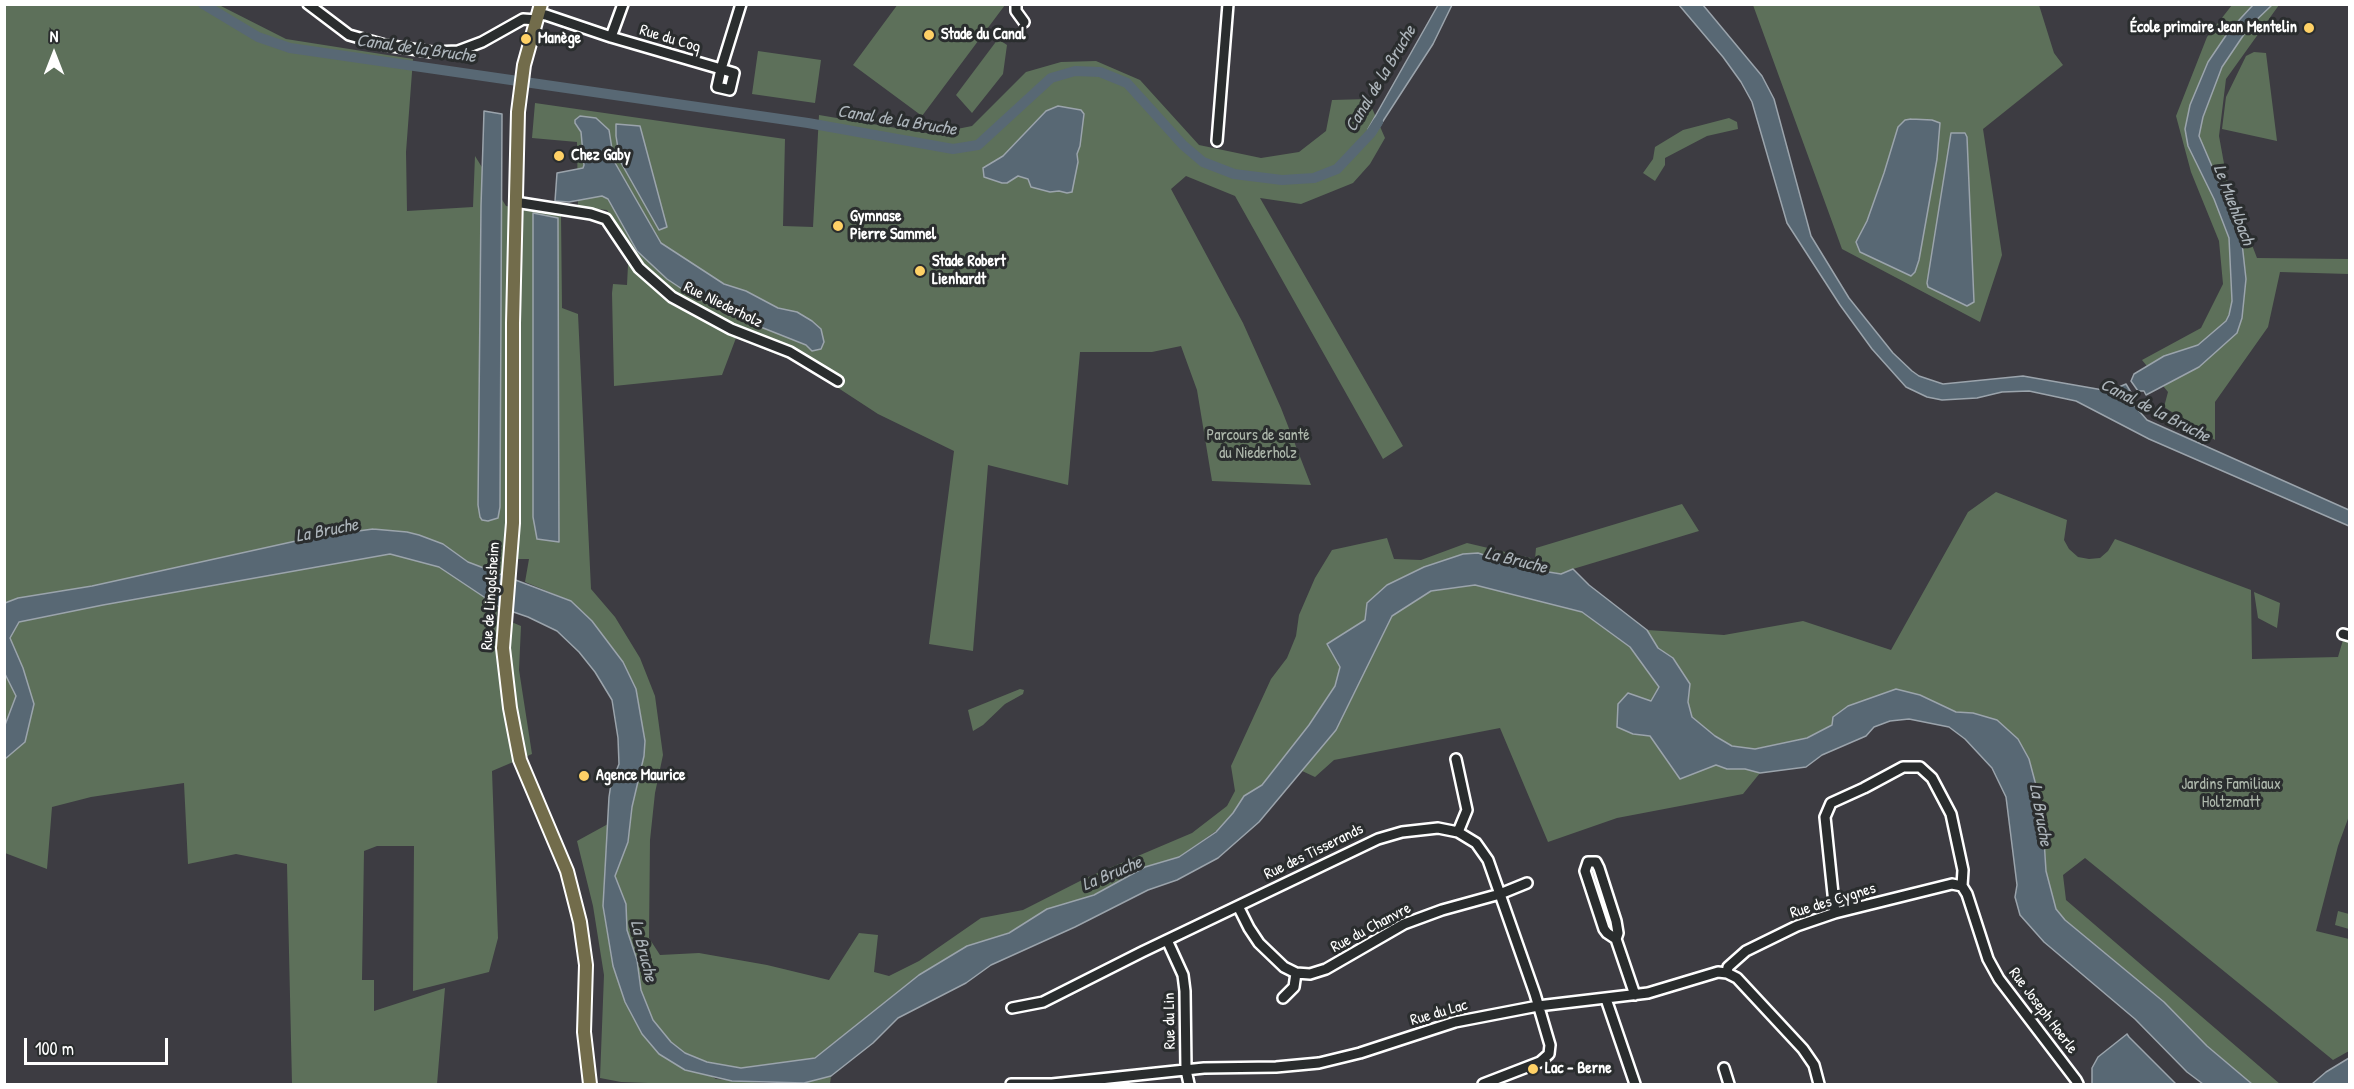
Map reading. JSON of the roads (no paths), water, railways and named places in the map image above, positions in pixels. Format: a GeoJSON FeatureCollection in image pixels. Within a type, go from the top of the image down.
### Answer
{"type":"FeatureCollection","features":[{"type":"Feature","properties":{"kind":"main road","name":"Rue de Lingolsheim"},"geometry":{"type":"LineString","coordinates":[[539,13],[523,71],[520,93],[515,202],[513,481],[504,663],[517,748],[528,782],[567,871],[582,934],[586,966],[584,1032],[590,1084]]}},
{"type":"Feature","properties":{"kind":"street"},"geometry":{"type":"LineString","coordinates":[[308,4],[349,35],[386,45],[432,52],[458,51],[482,42],[523,19],[539,13]]}},
{"type":"Feature","properties":{"kind":"street","name":"Rue du Coq"},"geometry":{"type":"LineString","coordinates":[[611,37],[623,4]]}},
{"type":"Feature","properties":{"kind":"street","name":"Rue du Coq"},"geometry":{"type":"LineString","coordinates":[[539,13],[721,69],[741,4]]}},
{"type":"Feature","properties":{"kind":"street"},"geometry":{"type":"LineString","coordinates":[[1016,4],[1016,11],[1024,22]]}},
{"type":"Feature","properties":{"kind":"street"},"geometry":{"type":"LineString","coordinates":[[1217,141],[1228,4]]}},
{"type":"Feature","properties":{"kind":"street","name":"Rue Niederholz"},"geometry":{"type":"LineString","coordinates":[[515,202],[591,214],[606,219],[639,268],[672,297],[731,328],[790,352],[838,381]]}},
{"type":"Feature","properties":{"kind":"street"},"geometry":{"type":"LineString","coordinates":[[1456,759],[1467,810],[1458,832],[1476,843],[1488,860],[1550,1045],[1549,1054],[1540,1062],[1483,1084]]}},
{"type":"Feature","properties":{"kind":"street","name":"Rue Joseph Hoerle"},"geometry":{"type":"LineString","coordinates":[[1835,913],[1825,817],[1831,802],[1864,788],[1903,767],[1920,767],[1932,778],[1951,814],[1963,870],[1962,886],[1967,894],[1988,959],[1999,979],[2078,1084]]}},
{"type":"Feature","properties":{"kind":"street","name":"Rue des Tisserands"},"geometry":{"type":"LineString","coordinates":[[1012,1008],[1043,1002],[1378,838],[1421,828],[1438,828],[1458,832]]}},
{"type":"Feature","properties":{"kind":"street"},"geometry":{"type":"LineString","coordinates":[[1616,939],[1604,929],[1585,871],[1588,862],[1596,862],[1599,868],[1616,921],[1618,933],[1616,939],[1635,995]]}},
{"type":"Feature","properties":{"kind":"street","name":"Rue du Chanvre"},"geometry":{"type":"LineString","coordinates":[[1296,973],[1310,974],[1326,969],[1404,924],[1442,910],[1500,894],[1527,883]]}},
{"type":"Feature","properties":{"kind":"street","name":"Rue des Cygnes"},"geometry":{"type":"LineString","coordinates":[[1727,973],[1728,967],[1746,951],[1790,929],[1835,913],[1952,884],[1962,886]]}},
{"type":"Feature","properties":{"kind":"street"},"geometry":{"type":"LineString","coordinates":[[1238,906],[1260,943],[1284,967],[1296,973],[1294,987],[1283,998]]}},
{"type":"Feature","properties":{"kind":"street","name":"Rue du Lin"},"geometry":{"type":"LineString","coordinates":[[1167,940],[1183,975],[1186,1070],[1189,1084]]}},
{"type":"Feature","properties":{"kind":"street"},"geometry":{"type":"LineString","coordinates":[[1727,973],[1743,984],[1803,1049],[1814,1065],[1819,1084]]}},
{"type":"Feature","properties":{"kind":"street","name":"Rue du Lac"},"geometry":{"type":"LineString","coordinates":[[1011,1084],[1052,1084],[1186,1070],[1319,1063],[1360,1053],[1455,1022],[1538,1006],[1635,995],[1662,990],[1712,974],[1727,973]]}},
{"type":"Feature","properties":{"kind":"street"},"geometry":{"type":"LineString","coordinates":[[1606,999],[1635,1084]]}},
{"type":"Feature","properties":{"kind":"street"},"geometry":{"type":"LineString","coordinates":[[1724,1068],[1729,1084]]}},
{"type":"Feature","properties":{"kind":"water"},"geometry":{"type":"Polygon","coordinates":[[[1438,5],[1452,5],[1433,44],[1374,135],[1368,129],[1438,5]]]}},
{"type":"Feature","properties":{"kind":"water"},"geometry":{"type":"Polygon","coordinates":[[[1679,5],[1703,5],[1762,76],[1774,99],[1811,236],[1849,298],[1893,353],[1912,371],[1919,376],[1943,384],[2023,376],[2103,390],[2114,389],[2126,384],[2132,394],[2130,400],[2147,420],[2349,510],[2349,526],[2149,439],[2076,401],[2029,391],[1942,400],[1927,397],[1906,387],[1872,349],[1840,305],[1787,223],[1752,102],[1723,57],[1679,5]]]}},
{"type":"Feature","properties":{"kind":"water"},"geometry":{"type":"Polygon","coordinates":[[[2253,5],[2272,5],[2249,27],[2222,67],[2203,117],[2199,136],[2241,234],[2246,279],[2242,318],[2237,333],[2199,367],[2146,395],[2144,391],[2138,391],[2131,381],[2134,374],[2164,356],[2198,345],[2226,321],[2229,315],[2232,301],[2229,238],[2214,199],[2188,146],[2185,129],[2190,105],[2208,62],[2229,31],[2253,5]]]}},
{"type":"Feature","properties":{"kind":"water"},"geometry":{"type":"Polygon","coordinates":[[[1058,106],[1081,110],[1084,114],[1072,192],[1050,192],[1031,187],[1028,179],[1018,176],[1007,183],[984,177],[983,168],[1003,156],[1046,111],[1058,106]]]}},
{"type":"Feature","properties":{"kind":"water"},"geometry":{"type":"Polygon","coordinates":[[[484,111],[502,114],[500,507],[498,518],[488,521],[480,517],[478,505],[484,111]]]}},
{"type":"Feature","properties":{"kind":"water"},"geometry":{"type":"Polygon","coordinates":[[[580,116],[596,118],[609,130],[614,161],[661,243],[724,284],[746,291],[778,308],[797,312],[812,321],[821,329],[824,342],[821,349],[812,351],[806,345],[738,318],[691,295],[667,279],[637,251],[608,199],[602,196],[569,202],[555,201],[557,173],[583,168],[584,165],[581,132],[575,123],[580,116]]]}},
{"type":"Feature","properties":{"kind":"water"},"geometry":{"type":"Polygon","coordinates":[[[1905,120],[1932,120],[1940,123],[1937,159],[1919,260],[1911,276],[1860,252],[1856,242],[1867,221],[1898,127],[1905,120]]]}},
{"type":"Feature","properties":{"kind":"water"},"geometry":{"type":"Polygon","coordinates":[[[616,124],[640,126],[667,227],[659,230],[620,161],[616,124]]]}},
{"type":"Feature","properties":{"kind":"water"},"geometry":{"type":"Polygon","coordinates":[[[1951,133],[1965,133],[1967,137],[1974,302],[1967,306],[1928,287],[1927,283],[1951,133]]]}},
{"type":"Feature","properties":{"kind":"water"},"geometry":{"type":"Polygon","coordinates":[[[533,213],[558,218],[559,542],[537,539],[533,517],[533,213]]]}},
{"type":"Feature","properties":{"kind":"water","name":"La Bruche"},"geometry":{"type":"Polygon","coordinates":[[[373,529],[419,535],[443,544],[468,562],[571,601],[592,621],[623,662],[636,689],[645,741],[644,756],[632,807],[628,842],[615,876],[626,904],[627,930],[637,960],[641,990],[653,1020],[671,1042],[685,1053],[707,1062],[741,1068],[815,1058],[919,975],[967,946],[1009,933],[1047,909],[1094,895],[1145,867],[1179,857],[1216,832],[1244,796],[1262,785],[1309,725],[1335,686],[1340,667],[1327,644],[1365,620],[1367,603],[1387,585],[1424,567],[1463,554],[1478,553],[1524,568],[1561,574],[1573,569],[1589,585],[1647,630],[1658,648],[1673,658],[1690,684],[1688,702],[1692,717],[1715,736],[1732,746],[1755,749],[1807,738],[1832,725],[1833,717],[1848,706],[1896,689],[1920,695],[1956,712],[1973,713],[1997,720],[2018,739],[2029,759],[2042,808],[2046,871],[2056,909],[2065,920],[2164,1002],[2207,1046],[2252,1084],[2203,1084],[2187,1072],[2135,1019],[2044,942],[2020,915],[2015,897],[2017,885],[2006,797],[1992,768],[1965,739],[1949,727],[1909,719],[1890,721],[1874,727],[1866,736],[1822,755],[1806,767],[1760,773],[1745,769],[1727,769],[1716,765],[1680,779],[1650,736],[1633,734],[1617,727],[1618,704],[1628,693],[1651,701],[1659,687],[1630,647],[1582,612],[1475,585],[1431,591],[1392,616],[1336,730],[1259,822],[1218,858],[1177,880],[1148,890],[1075,927],[991,965],[966,983],[898,1018],[873,1043],[831,1076],[804,1083],[732,1081],[685,1070],[659,1054],[642,1034],[625,1002],[613,966],[603,906],[609,797],[611,784],[619,764],[618,738],[612,700],[595,672],[579,652],[557,631],[528,617],[499,607],[439,567],[390,554],[19,622],[10,638],[23,668],[34,704],[25,742],[5,759],[5,725],[16,696],[5,674],[5,603],[18,598],[92,586],[314,537],[373,529]]]}},
{"type":"Feature","properties":{"kind":"water"},"geometry":{"type":"Polygon","coordinates":[[[2127,1034],[2176,1084],[2092,1084],[2092,1068],[2098,1057],[2127,1034]]]}},
{"type":"Feature","properties":{"kind":"water"},"geometry":{"type":"Polygon","coordinates":[[[2349,1058],[2349,1084],[2312,1084],[2326,1072],[2349,1058]]]}},
{"type":"Feature","properties":{"kind":"waterway","name":"Canal de la Bruche"},"geometry":{"type":"LineString","coordinates":[[203,4],[258,37],[290,48],[808,123],[953,149],[978,145],[1051,78],[1075,71],[1100,72],[1127,83],[1183,145],[1203,162],[1234,174],[1282,180],[1314,178],[1337,169],[1371,133],[1378,122]]}},
{"type":"Feature","properties":{"kind":"place","name":"École primaire Jean Mentelin"},"geometry":{"type":"Point","coordinates":[2309,28]}},
{"type":"Feature","properties":{"kind":"place","name":"Stade du Canal"},"geometry":{"type":"Point","coordinates":[929,35]}},
{"type":"Feature","properties":{"kind":"place","name":"Manège"},"geometry":{"type":"Point","coordinates":[526,39]}},
{"type":"Feature","properties":{"kind":"place","name":"Chez Gaby"},"geometry":{"type":"Point","coordinates":[559,156]}},
{"type":"Feature","properties":{"kind":"place","name":"Gymnase Pierre Sammel"},"geometry":{"type":"Point","coordinates":[838,226]}},
{"type":"Feature","properties":{"kind":"place","name":"Stade Robert Lienhardt"},"geometry":{"type":"Point","coordinates":[920,271]}},
{"type":"Feature","properties":{"kind":"place","name":"Agence Maurice"},"geometry":{"type":"Point","coordinates":[584,776]}},
{"type":"Feature","properties":{"kind":"place","name":"Lac - Berne"},"geometry":{"type":"Point","coordinates":[1533,1069]}},
{"type":"Feature","properties":{"kind":"water label","name":"Le Muehlbach"},"geometry":{"type":"Point","coordinates":[2233,205]}},
{"type":"Feature","properties":{"kind":"park label","name":"Parcours de santé du Niederholz"},"geometry":{"type":"Point","coordinates":[1258,445]}},
{"type":"Feature","properties":{"kind":"park label","name":"Jardins Familiaux Holtzmatt"},"geometry":{"type":"Point","coordinates":[2231,794]}}]}
